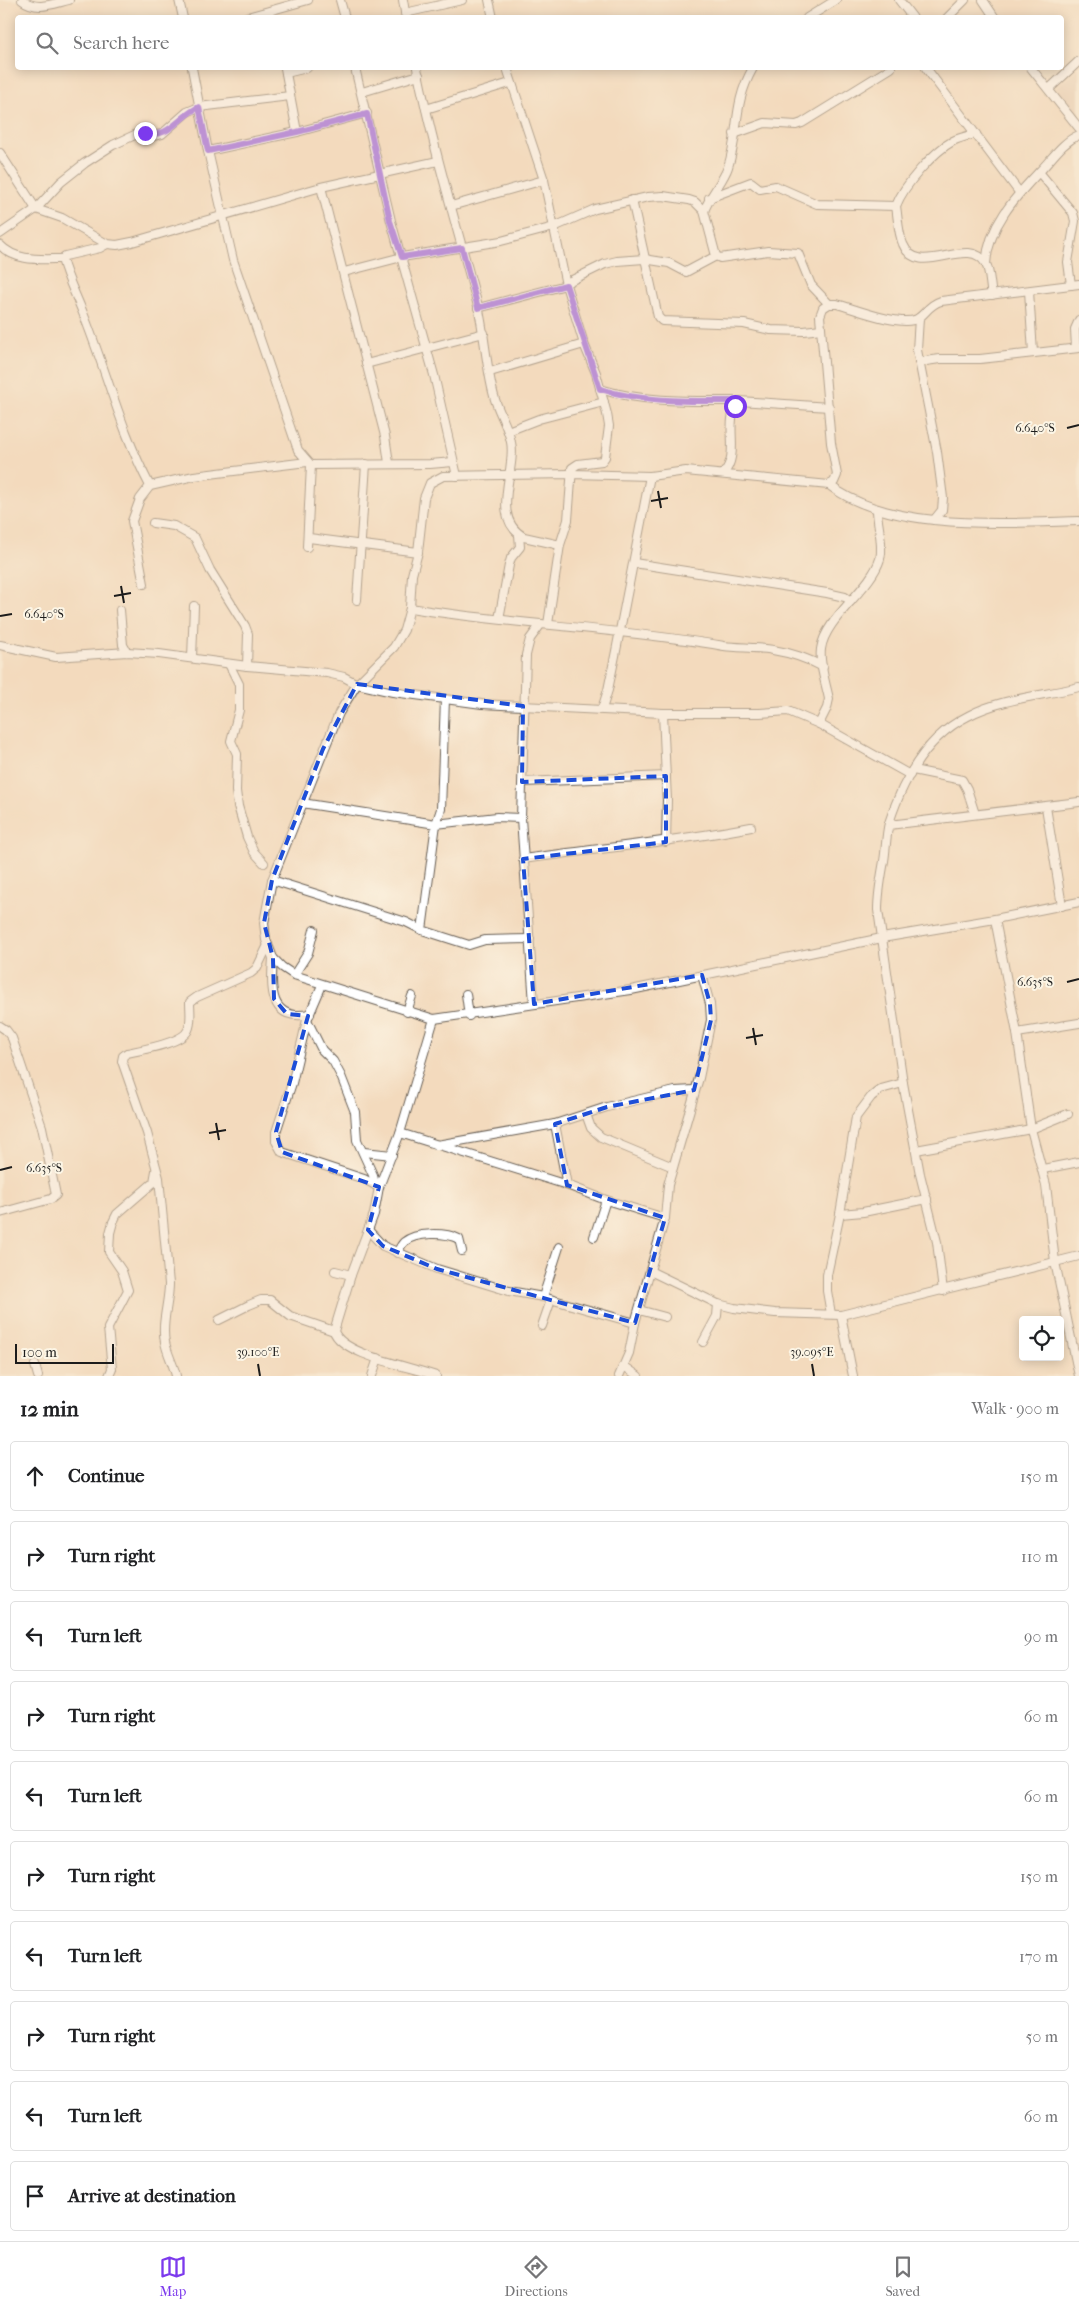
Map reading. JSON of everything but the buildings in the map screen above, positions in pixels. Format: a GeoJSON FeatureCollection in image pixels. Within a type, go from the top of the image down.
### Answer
{"type":"FeatureCollection","features":[{"type":"Feature","properties":{"kind":"street"},"geometry":{"type":"LineString","coordinates":[[22,0],[28,4],[40,6],[69,0]]}},
{"type":"Feature","properties":{"kind":"street"},"geometry":{"type":"LineString","coordinates":[[179,0],[182,15]]}},
{"type":"Feature","properties":{"kind":"street"},"geometry":{"type":"LineString","coordinates":[[270,14],[304,0]]}},
{"type":"Feature","properties":{"kind":"street"},"geometry":{"type":"LineString","coordinates":[[340,0],[343,15]]}},
{"type":"Feature","properties":{"kind":"street"},"geometry":{"type":"LineString","coordinates":[[403,0],[406,15],[462,0]]}},
{"type":"Feature","properties":{"kind":"street"},"geometry":{"type":"LineString","coordinates":[[489,0],[492,15]]}},
{"type":"Feature","properties":{"kind":"street"},"geometry":{"type":"LineString","coordinates":[[812,15],[836,0]]}},
{"type":"Feature","properties":{"kind":"street"},"geometry":{"type":"LineString","coordinates":[[899,0],[911,15]]}},
{"type":"Feature","properties":{"kind":"street"},"geometry":{"type":"LineString","coordinates":[[950,15],[965,0]]}},
{"type":"Feature","properties":{"kind":"street"},"geometry":{"type":"LineString","coordinates":[[983,0],[992,15]]}},
{"type":"Feature","properties":{"kind":"street"},"geometry":{"type":"LineString","coordinates":[[1049,89],[1079,61]]}},
{"type":"Feature","properties":{"kind":"street"},"geometry":{"type":"LineString","coordinates":[[192,70],[208,151],[233,260],[298,450],[309,464],[308,547]]}},
{"type":"Feature","properties":{"kind":"street"},"geometry":{"type":"LineString","coordinates":[[286,70],[297,132]]}},
{"type":"Feature","properties":{"kind":"street"},"geometry":{"type":"LineString","coordinates":[[356,70],[380,175],[427,349],[457,476]]}},
{"type":"Feature","properties":{"kind":"street"},"geometry":{"type":"LineString","coordinates":[[362,92],[418,70],[438,161],[484,333],[494,397],[508,431],[513,455],[508,474],[506,507],[509,520],[519,535],[520,547],[508,565],[499,618]]}},
{"type":"Feature","properties":{"kind":"street"},"geometry":{"type":"LineString","coordinates":[[507,70],[510,83],[527,125],[544,180],[566,284],[604,402],[608,426],[604,457],[599,463],[574,465],[572,468],[568,520],[560,545],[545,624],[527,646],[523,706],[521,818],[534,1004]]}},
{"type":"Feature","properties":{"kind":"street"},"geometry":{"type":"LineString","coordinates":[[704,211],[709,198],[729,166],[742,87],[753,70]]}},
{"type":"Feature","properties":{"kind":"street"},"geometry":{"type":"LineString","coordinates":[[734,134],[765,123],[796,125],[802,123],[888,70]]}},
{"type":"Feature","properties":{"kind":"street"},"geometry":{"type":"LineString","coordinates":[[928,70],[1019,192]]}},
{"type":"Feature","properties":{"kind":"street"},"geometry":{"type":"LineString","coordinates":[[1032,70],[1079,128]]}},
{"type":"Feature","properties":{"kind":"street"},"geometry":{"type":"LineString","coordinates":[[426,109],[510,83]]}},
{"type":"Feature","properties":{"kind":"street"},"geometry":{"type":"LineString","coordinates":[[0,234],[36,209],[61,182],[112,145],[139,134],[153,136],[162,134],[187,112],[199,107],[290,96]]}},
{"type":"Feature","properties":{"kind":"street"},"geometry":{"type":"LineString","coordinates":[[208,151],[297,132],[367,114]]}},
{"type":"Feature","properties":{"kind":"street"},"geometry":{"type":"LineString","coordinates":[[976,134],[962,137],[948,144],[911,180],[896,206],[903,244],[915,259],[964,253],[977,256],[986,264]]}},
{"type":"Feature","properties":{"kind":"street"},"geometry":{"type":"LineString","coordinates":[[992,295],[986,264],[990,241],[1019,192],[1068,141],[1079,135]]}},
{"type":"Feature","properties":{"kind":"street"},"geometry":{"type":"LineString","coordinates":[[0,153],[36,209],[67,220],[107,244],[117,245],[321,187],[438,161]]}},
{"type":"Feature","properties":{"kind":"street"},"geometry":{"type":"LineString","coordinates":[[934,520],[942,510],[943,498],[938,452],[919,362],[919,318],[926,309],[941,301],[1075,285],[1068,262],[1075,221],[1073,212],[1039,172]]}},
{"type":"Feature","properties":{"kind":"street"},"geometry":{"type":"LineString","coordinates":[[451,206],[544,180]]}},
{"type":"Feature","properties":{"kind":"street"},"geometry":{"type":"LineString","coordinates":[[709,198],[751,182],[760,190],[776,186],[817,204],[896,206]]}},
{"type":"Feature","properties":{"kind":"street"},"geometry":{"type":"LineString","coordinates":[[321,187],[385,436],[389,463]]}},
{"type":"Feature","properties":{"kind":"street"},"geometry":{"type":"LineString","coordinates":[[344,272],[402,257],[462,248],[554,227],[594,209],[648,197],[679,198],[695,202],[704,211],[716,256]]}},
{"type":"Feature","properties":{"kind":"street"},"geometry":{"type":"LineString","coordinates":[[632,200],[658,317],[662,321],[744,324],[770,330],[804,331],[821,329]]}},
{"type":"Feature","properties":{"kind":"street"},"geometry":{"type":"LineString","coordinates":[[0,245],[11,255],[36,259],[62,259],[64,256],[100,248],[107,244]]}},
{"type":"Feature","properties":{"kind":"street"},"geometry":{"type":"LineString","coordinates":[[478,308],[566,284],[611,262],[644,259],[669,263],[686,272],[716,256],[727,258],[768,251],[798,252],[811,285],[828,304]]}},
{"type":"Feature","properties":{"kind":"street"},"geometry":{"type":"LineString","coordinates":[[62,259],[66,275],[83,313],[139,466],[150,486]]}},
{"type":"Feature","properties":{"kind":"street"},"geometry":{"type":"LineString","coordinates":[[1029,291],[1033,353]]}},
{"type":"Feature","properties":{"kind":"street"},"geometry":{"type":"LineString","coordinates":[[829,485],[834,482],[837,475],[831,443],[821,329],[820,316],[823,308],[828,304],[837,304],[901,320],[919,318]]}},
{"type":"Feature","properties":{"kind":"street"},"geometry":{"type":"LineString","coordinates":[[919,362],[940,359],[980,359],[1077,348],[1075,328],[1079,320]]}},
{"type":"Feature","properties":{"kind":"street"},"geometry":{"type":"LineString","coordinates":[[366,364],[484,333]]}},
{"type":"Feature","properties":{"kind":"street"},"geometry":{"type":"LineString","coordinates":[[490,372],[584,344]]}},
{"type":"Feature","properties":{"kind":"street"},"geometry":{"type":"LineString","coordinates":[[600,389],[613,393],[661,400],[739,401],[829,407]]}},
{"type":"Feature","properties":{"kind":"street"},"geometry":{"type":"LineString","coordinates":[[723,474],[731,463],[732,417],[739,401]]}},
{"type":"Feature","properties":{"kind":"street"},"geometry":{"type":"LineString","coordinates":[[508,431],[539,419],[604,402]]}},
{"type":"Feature","properties":{"kind":"street"},"geometry":{"type":"LineString","coordinates":[[144,584],[132,521],[140,499],[150,486],[175,479],[309,464],[430,464],[453,462]]}},
{"type":"Feature","properties":{"kind":"street"},"geometry":{"type":"LineString","coordinates":[[357,600],[366,464]]}},
{"type":"Feature","properties":{"kind":"street"},"geometry":{"type":"LineString","coordinates":[[308,1017],[287,1014],[277,1005],[271,986],[274,979],[273,958],[268,945],[264,923],[272,880],[338,713],[357,684],[394,647],[404,630],[410,608],[412,575],[418,552],[424,498],[430,483],[443,476],[572,474],[650,476],[686,471],[829,485],[852,500],[877,510],[934,520],[1013,524],[1079,521]]}},
{"type":"Feature","properties":{"kind":"street"},"geometry":{"type":"LineString","coordinates":[[602,709],[608,690],[650,476]]}},
{"type":"Feature","properties":{"kind":"street"},"geometry":{"type":"LineString","coordinates":[[819,724],[829,699],[821,647],[880,560],[882,551],[877,510]]}},
{"type":"Feature","properties":{"kind":"street"},"geometry":{"type":"LineString","coordinates":[[153,523],[174,526],[195,538],[210,570],[245,626],[248,634],[247,666]]}},
{"type":"Feature","properties":{"kind":"street"},"geometry":{"type":"LineString","coordinates":[[519,535],[560,545]]}},
{"type":"Feature","properties":{"kind":"street"},"geometry":{"type":"LineString","coordinates":[[308,538],[418,552]]}},
{"type":"Feature","properties":{"kind":"street"},"geometry":{"type":"LineString","coordinates":[[634,563],[827,593],[845,597],[851,601]]}},
{"type":"Feature","properties":{"kind":"street"},"geometry":{"type":"LineString","coordinates":[[192,658],[194,606]]}},
{"type":"Feature","properties":{"kind":"street"},"geometry":{"type":"LineString","coordinates":[[410,608],[618,633],[689,639],[742,648],[771,649],[800,656],[823,667]]}},
{"type":"Feature","properties":{"kind":"street"},"geometry":{"type":"LineString","coordinates":[[120,610],[123,645],[127,652]]}},
{"type":"Feature","properties":{"kind":"street"},"geometry":{"type":"LineString","coordinates":[[0,645],[56,657],[127,652],[328,673],[344,677],[357,684],[393,692],[523,706],[663,713],[760,713],[788,711],[819,724],[912,772],[962,780],[975,814]]}},
{"type":"Feature","properties":{"kind":"street"},"geometry":{"type":"LineString","coordinates":[[229,664],[239,684],[239,710],[231,741],[237,754],[238,806],[247,837],[254,852],[264,862]]}},
{"type":"Feature","properties":{"kind":"street"},"geometry":{"type":"LineString","coordinates":[[943,1291],[937,1242],[903,1083],[882,938],[878,896],[889,825],[912,772],[924,750],[939,734],[969,715],[1014,700],[1079,687]]}},
{"type":"Feature","properties":{"kind":"street"},"geometry":{"type":"LineString","coordinates":[[422,930],[436,824],[441,809],[442,733],[445,699]]}},
{"type":"Feature","properties":{"kind":"street"},"geometry":{"type":"LineString","coordinates":[[663,713],[666,776],[666,842]]}},
{"type":"Feature","properties":{"kind":"street"},"geometry":{"type":"LineString","coordinates":[[523,782],[666,776]]}},
{"type":"Feature","properties":{"kind":"street"},"geometry":{"type":"LineString","coordinates":[[889,825],[1079,802]]}},
{"type":"Feature","properties":{"kind":"street"},"geometry":{"type":"LineString","coordinates":[[302,803],[436,824],[497,817],[521,818]]}},
{"type":"Feature","properties":{"kind":"street"},"geometry":{"type":"LineString","coordinates":[[1046,806],[1062,906]]}},
{"type":"Feature","properties":{"kind":"street"},"geometry":{"type":"LineString","coordinates":[[523,860],[579,851],[666,842],[751,827]]}},
{"type":"Feature","properties":{"kind":"street"},"geometry":{"type":"LineString","coordinates":[[272,880],[398,919],[422,930],[470,945],[485,940],[530,939]]}},
{"type":"Feature","properties":{"kind":"street"},"geometry":{"type":"LineString","coordinates":[[273,958],[294,975],[434,1019],[469,1016],[534,1004],[631,990],[882,938],[995,919],[1079,902]]}},
{"type":"Feature","properties":{"kind":"street"},"geometry":{"type":"LineString","coordinates":[[995,919],[1017,1032],[1031,1128],[1043,1169],[1055,1262],[1079,1376]]}},
{"type":"Feature","properties":{"kind":"street"},"geometry":{"type":"LineString","coordinates":[[294,975],[308,953],[314,930]]}},
{"type":"Feature","properties":{"kind":"street"},"geometry":{"type":"LineString","coordinates":[[176,1376],[165,1343],[164,1323],[169,1297],[169,1284],[164,1247],[162,1195],[148,1133],[122,1061],[123,1056],[127,1053],[169,1042],[185,1035],[189,1029],[190,1002],[197,997],[251,973],[257,968],[268,945]]}},
{"type":"Feature","properties":{"kind":"street"},"geometry":{"type":"LineString","coordinates":[[619,1376],[624,1366],[666,1218],[668,1185],[699,1078],[711,1020],[710,1004],[702,975]]}},
{"type":"Feature","properties":{"kind":"street"},"geometry":{"type":"LineString","coordinates":[[322,985],[308,1017],[292,1083],[276,1132],[276,1141],[282,1152],[377,1186]]}},
{"type":"Feature","properties":{"kind":"street"},"geometry":{"type":"LineString","coordinates":[[466,994],[469,1016]]}},
{"type":"Feature","properties":{"kind":"street"},"geometry":{"type":"LineString","coordinates":[[407,1012],[412,996]]}},
{"type":"Feature","properties":{"kind":"street"},"geometry":{"type":"LineString","coordinates":[[308,1017],[322,1050],[333,1061],[341,1076],[355,1112],[357,1140],[364,1152],[377,1186]]}},
{"type":"Feature","properties":{"kind":"street"},"geometry":{"type":"LineString","coordinates":[[434,1019],[400,1133],[377,1186],[374,1214],[351,1275],[334,1331],[337,1339],[344,1344],[378,1358],[436,1376]]}},
{"type":"Feature","properties":{"kind":"street"},"geometry":{"type":"LineString","coordinates":[[1017,1032],[1079,1023]]}},
{"type":"Feature","properties":{"kind":"street"},"geometry":{"type":"LineString","coordinates":[[0,1026],[12,1038],[36,1106],[56,1195],[51,1199],[0,1213]]}},
{"type":"Feature","properties":{"kind":"street"},"geometry":{"type":"LineString","coordinates":[[831,1314],[827,1290],[827,1275],[840,1214],[856,1117],[880,1089],[903,1083]]}},
{"type":"Feature","properties":{"kind":"street"},"geometry":{"type":"LineString","coordinates":[[436,1146],[555,1124],[675,1091],[694,1090]]}},
{"type":"Feature","properties":{"kind":"street"},"geometry":{"type":"LineString","coordinates":[[586,1114],[591,1128],[601,1137],[673,1167]]}},
{"type":"Feature","properties":{"kind":"street"},"geometry":{"type":"LineString","coordinates":[[916,1150],[1031,1128],[1068,1114]]}},
{"type":"Feature","properties":{"kind":"street"},"geometry":{"type":"LineString","coordinates":[[555,1124],[568,1185]]}},
{"type":"Feature","properties":{"kind":"street"},"geometry":{"type":"LineString","coordinates":[[400,1133],[436,1146],[568,1185],[606,1200],[666,1218]]}},
{"type":"Feature","properties":{"kind":"street"},"geometry":{"type":"LineString","coordinates":[[364,1152],[392,1155]]}},
{"type":"Feature","properties":{"kind":"street"},"geometry":{"type":"LineString","coordinates":[[1043,1169],[1079,1162]]}},
{"type":"Feature","properties":{"kind":"street"},"geometry":{"type":"LineString","coordinates":[[109,1376],[112,1369],[108,1328],[128,1290],[122,1271],[109,1252],[110,1233],[117,1214],[154,1182],[156,1166]]}},
{"type":"Feature","properties":{"kind":"street"},"geometry":{"type":"LineString","coordinates":[[840,1214],[863,1212],[927,1199]]}},
{"type":"Feature","properties":{"kind":"street"},"geometry":{"type":"LineString","coordinates":[[594,1237],[606,1200]]}},
{"type":"Feature","properties":{"kind":"street"},"geometry":{"type":"LineString","coordinates":[[368,1230],[383,1246],[437,1269],[635,1323]]}},
{"type":"Feature","properties":{"kind":"street"},"geometry":{"type":"LineString","coordinates":[[398,1253],[402,1243],[408,1240],[427,1235],[444,1234],[459,1239],[462,1251]]}},
{"type":"Feature","properties":{"kind":"street"},"geometry":{"type":"LineString","coordinates":[[542,1326],[560,1247]]}},
{"type":"Feature","properties":{"kind":"street"},"geometry":{"type":"LineString","coordinates":[[650,1271],[718,1304],[775,1313],[841,1315],[1079,1256]]}},
{"type":"Feature","properties":{"kind":"street"},"geometry":{"type":"LineString","coordinates":[[335,1271],[351,1275]]}},
{"type":"Feature","properties":{"kind":"street"},"geometry":{"type":"LineString","coordinates":[[219,1320],[249,1305],[262,1300],[270,1300],[290,1316],[334,1331]]}},
{"type":"Feature","properties":{"kind":"street"},"geometry":{"type":"LineString","coordinates":[[703,1342],[717,1316],[718,1304]]}},
{"type":"Feature","properties":{"kind":"street"},"geometry":{"type":"LineString","coordinates":[[639,1310],[665,1317]]}},
{"type":"Feature","properties":{"kind":"street"},"geometry":{"type":"LineString","coordinates":[[841,1315],[853,1376]]}},
{"type":"Feature","properties":{"kind":"street"},"geometry":{"type":"LineString","coordinates":[[372,1376],[378,1358]]}},
{"type":"Feature","properties":{"kind":"street"},"geometry":{"type":"LineString","coordinates":[[35,1365],[38,1376]]}},
{"type":"Feature","properties":{"kind":"street"},"geometry":{"type":"LineString","coordinates":[[624,1366],[638,1376]]}},
{"type":"Feature","properties":{"kind":"highlighted area"},"geometry":{"type":"Polygon","coordinates":[[[357,684],[523,706],[522,782],[666,776],[666,842],[523,859],[534,1004],[702,975],[710,1004],[711,1020],[694,1090],[607,1107],[555,1124],[567,1185],[665,1218],[635,1323],[437,1269],[383,1246],[368,1230],[379,1187],[282,1152],[276,1132],[308,1016],[287,1014],[274,999],[273,958],[264,923],[272,880],[323,749],[357,684]]]}},
{"type":"Feature","properties":{"kind":"shaded area"},"geometry":{"type":"Polygon","coordinates":[[[1079,67],[1079,116],[1056,88],[1079,67]]]}},
{"type":"Feature","properties":{"kind":"route"},"geometry":{"type":"LineString","coordinates":[[145,133],[153,136],[162,134],[187,112],[199,107],[208,151],[297,132],[367,114],[390,221],[402,257],[462,248],[478,308],[566,285],[600,389],[613,393],[672,401],[739,401],[735,406]]}}]}
